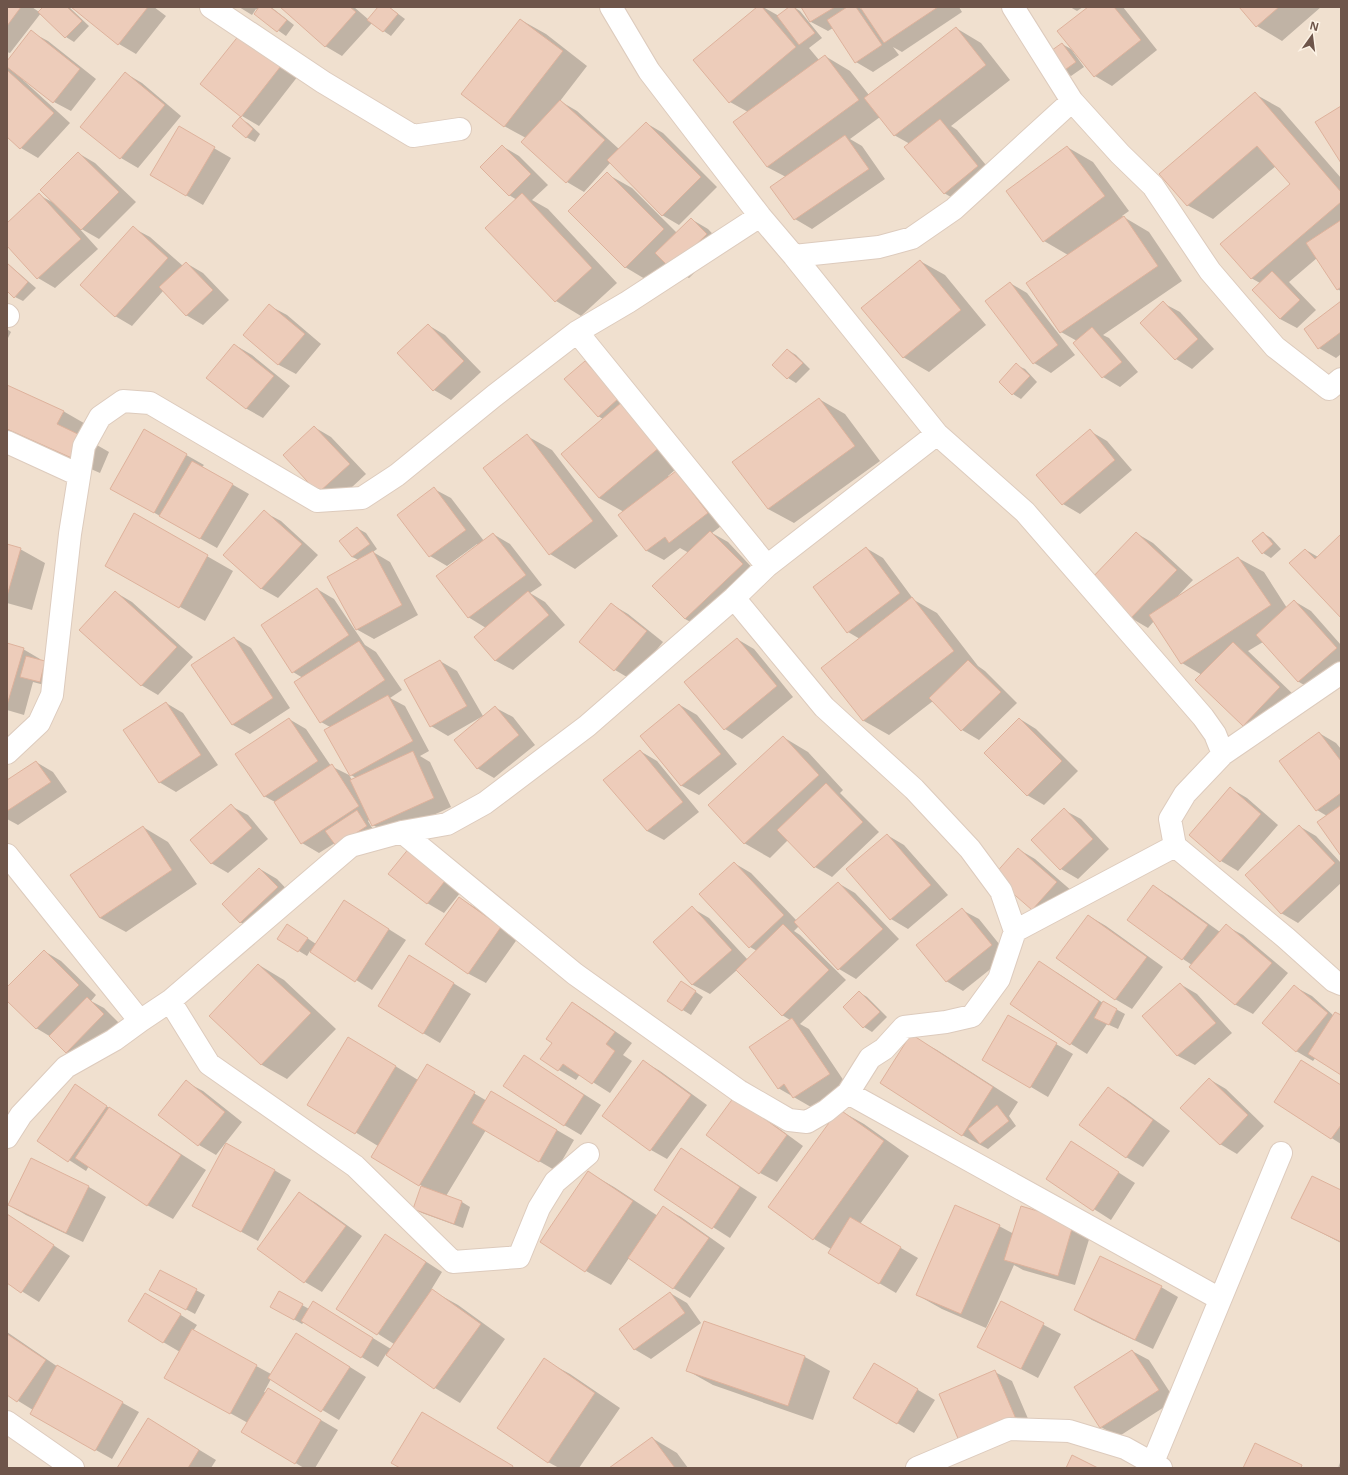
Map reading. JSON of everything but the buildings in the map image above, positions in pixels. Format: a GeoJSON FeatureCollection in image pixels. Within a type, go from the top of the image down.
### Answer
{"type":"FeatureCollection","features":[{"type":"Feature","properties":{"kind":"street"},"geometry":{"type":"LineString","coordinates":[[212,7],[323,82],[413,136],[460,129]]}},
{"type":"Feature","properties":{"kind":"street"},"geometry":{"type":"LineString","coordinates":[[611,7],[649,71],[760,216],[937,434],[1025,512],[1203,716],[1215,734],[1223,754]]}},
{"type":"Feature","properties":{"kind":"street"},"geometry":{"type":"LineString","coordinates":[[1013,7],[1072,101],[1120,154],[1153,186],[1210,271],[1275,347],[1329,390],[1341,379]]}},
{"type":"Feature","properties":{"kind":"street"},"geometry":{"type":"LineString","coordinates":[[794,256],[879,247],[912,238],[954,209],[1072,101]]}},
{"type":"Feature","properties":{"kind":"street"},"geometry":{"type":"LineString","coordinates":[[7,753],[39,723],[52,696],[70,534],[84,446],[100,418],[123,401],[150,403],[317,502],[362,498],[397,475],[494,396],[577,332],[628,302],[760,216]]}},
{"type":"Feature","properties":{"kind":"street"},"geometry":{"type":"LineString","coordinates":[[577,332],[767,566]]}},
{"type":"Feature","properties":{"kind":"street"},"geometry":{"type":"LineString","coordinates":[[7,1137],[21,1115],[66,1067],[114,1040],[170,1001],[351,846],[402,832],[447,824],[485,803],[587,726],[734,598],[767,566],[937,434]]}},
{"type":"Feature","properties":{"kind":"street"},"geometry":{"type":"LineString","coordinates":[[7,442],[79,475]]}},
{"type":"Feature","properties":{"kind":"street"},"geometry":{"type":"LineString","coordinates":[[402,832],[575,974],[739,1091],[789,1120],[807,1122],[826,1111],[848,1093],[870,1058],[884,1049],[904,1027],[946,1022],[972,1016],[999,979],[1015,931],[1001,891],[970,849],[914,789],[824,707],[734,598]]}},
{"type":"Feature","properties":{"kind":"street"},"geometry":{"type":"LineString","coordinates":[[1341,674],[1223,754],[1185,794],[1170,819],[1175,846],[1286,938],[1334,981],[1341,984]]}},
{"type":"Feature","properties":{"kind":"street"},"geometry":{"type":"LineString","coordinates":[[1015,931],[1175,846]]}},
{"type":"Feature","properties":{"kind":"street"},"geometry":{"type":"LineString","coordinates":[[7,855],[140,1021]]}},
{"type":"Feature","properties":{"kind":"street"},"geometry":{"type":"LineString","coordinates":[[170,1001],[208,1064],[355,1166],[453,1262],[519,1257],[540,1208],[556,1182],[588,1154]]}},
{"type":"Feature","properties":{"kind":"street"},"geometry":{"type":"LineString","coordinates":[[848,1093],[1220,1299]]}},
{"type":"Feature","properties":{"kind":"street"},"geometry":{"type":"LineString","coordinates":[[917,1468],[1009,1429],[1069,1431],[1125,1448],[1157,1465],[1220,1299],[1281,1153]]}},
{"type":"Feature","properties":{"kind":"street"},"geometry":{"type":"LineString","coordinates":[[7,1422],[74,1468]]}},
{"type":"Feature","properties":{"kind":"shaded area"},"geometry":{"type":"Polygon","coordinates":[[[7,7],[1341,7],[1341,1468],[7,1468],[7,7]]]}}]}
